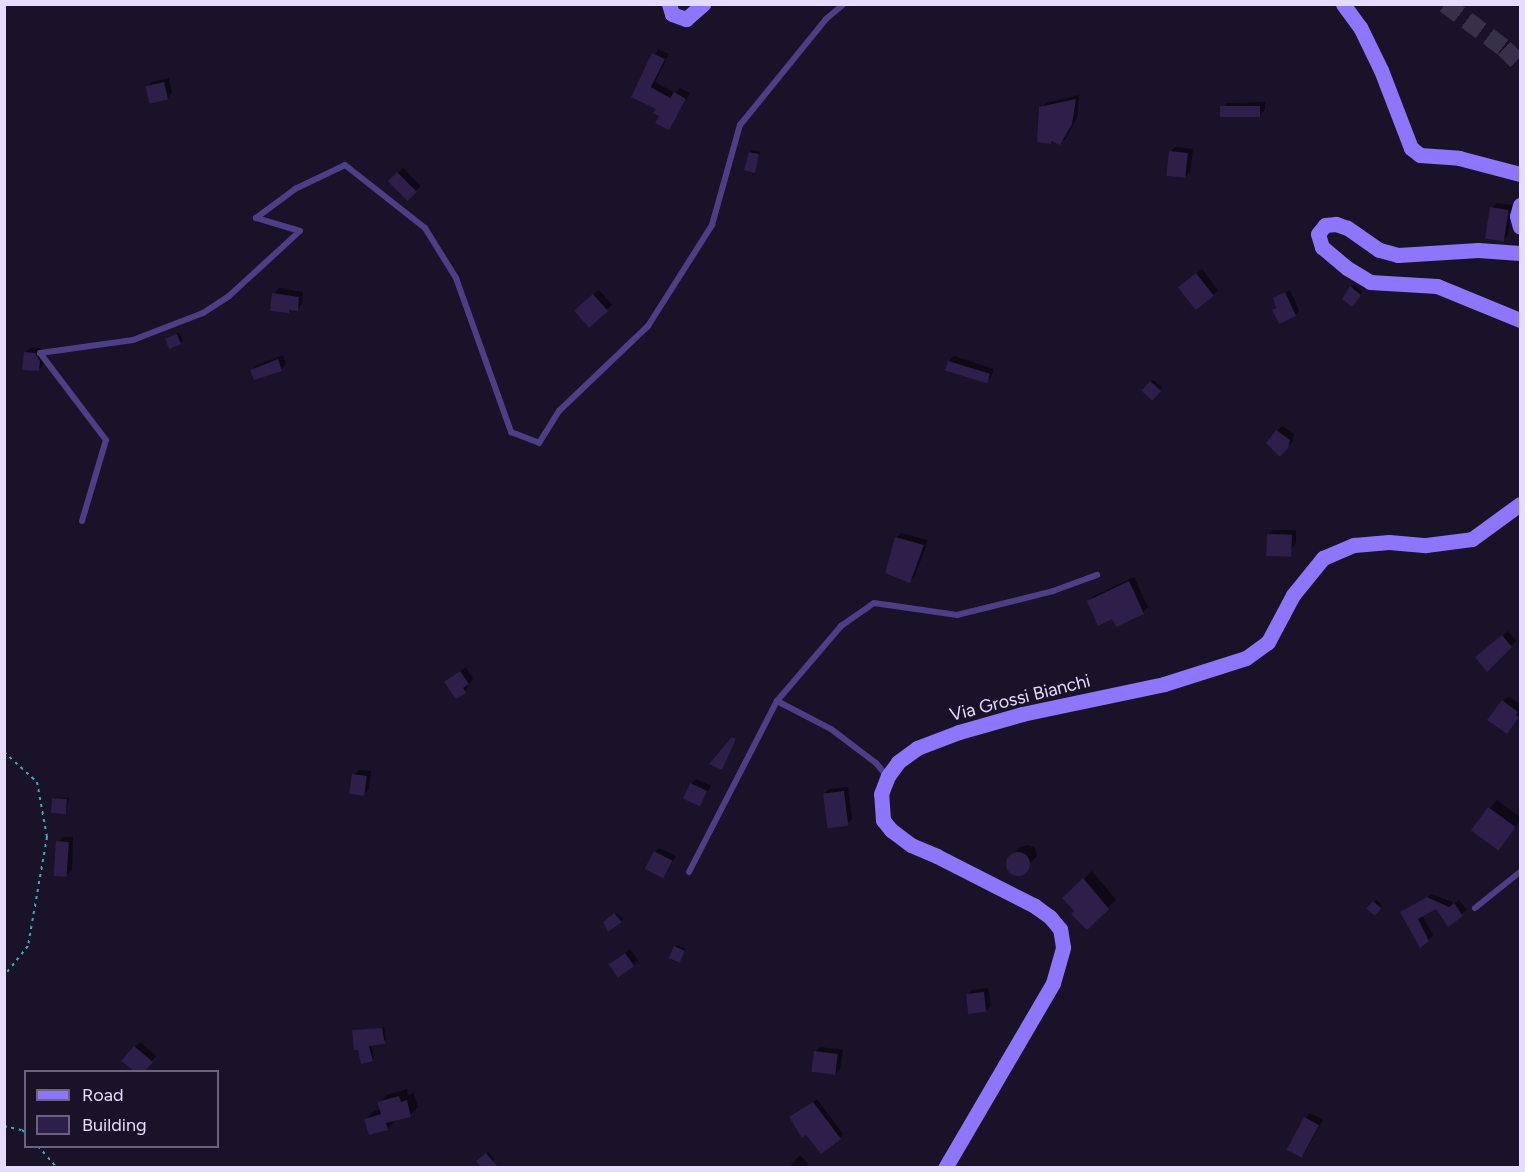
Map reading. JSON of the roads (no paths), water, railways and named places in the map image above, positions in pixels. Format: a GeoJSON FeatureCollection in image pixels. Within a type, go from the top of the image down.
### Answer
{"type":"FeatureCollection","features":[{"type":"Feature","properties":{"kind":"main road"},"geometry":{"type":"LineString","coordinates":[[669,4],[672,14],[686,19],[698,12],[703,4]]}},
{"type":"Feature","properties":{"kind":"main road"},"geometry":{"type":"LineString","coordinates":[[1343,4],[1360,27],[1381,70],[1411,148],[1420,155],[1459,158],[1521,174]]}},
{"type":"Feature","properties":{"kind":"main road"},"geometry":{"type":"LineString","coordinates":[[1521,206],[1517,216],[1521,227]]}},
{"type":"Feature","properties":{"kind":"main road"},"geometry":{"type":"LineString","coordinates":[[1521,253],[1478,250],[1398,255],[1379,250],[1360,240],[1347,228],[1336,224],[1325,225],[1318,234],[1322,247],[1347,268],[1370,282],[1437,286],[1521,320]]}},
{"type":"Feature","properties":{"kind":"main road","name":"Via Grossi Bianchi"},"geometry":{"type":"LineString","coordinates":[[945,1167],[1053,983],[1063,947],[1060,929],[1050,917],[1035,906],[911,845],[891,830],[883,820],[881,794],[888,776],[898,762],[917,748],[959,732],[1022,714],[1164,684],[1246,658],[1268,642],[1293,595],[1323,558],[1354,545],[1389,542],[1426,545],[1472,539],[1521,504]]}},
{"type":"Feature","properties":{"kind":"lane"},"geometry":{"type":"LineString","coordinates":[[82,521],[106,440],[40,353],[133,340],[203,313],[229,296],[300,231],[256,218],[295,189],[345,165],[425,228],[456,278],[511,432],[539,443],[560,410],[648,326],[712,225],[740,125],[826,19],[843,4]]}},
{"type":"Feature","properties":{"kind":"lane"},"geometry":{"type":"LineString","coordinates":[[689,872],[777,702],[842,626],[874,603],[957,615],[1053,591],[1097,575]]}},
{"type":"Feature","properties":{"kind":"lane"},"geometry":{"type":"LineString","coordinates":[[777,702],[831,729],[876,762],[888,776]]}},
{"type":"Feature","properties":{"kind":"lane"},"geometry":{"type":"LineString","coordinates":[[1475,908],[1521,872]]}},
{"type":"Feature","properties":{"kind":"tunnel"},"geometry":{"type":"LineString","coordinates":[[1445,4],[1504,48],[1520,64]]}}]}
